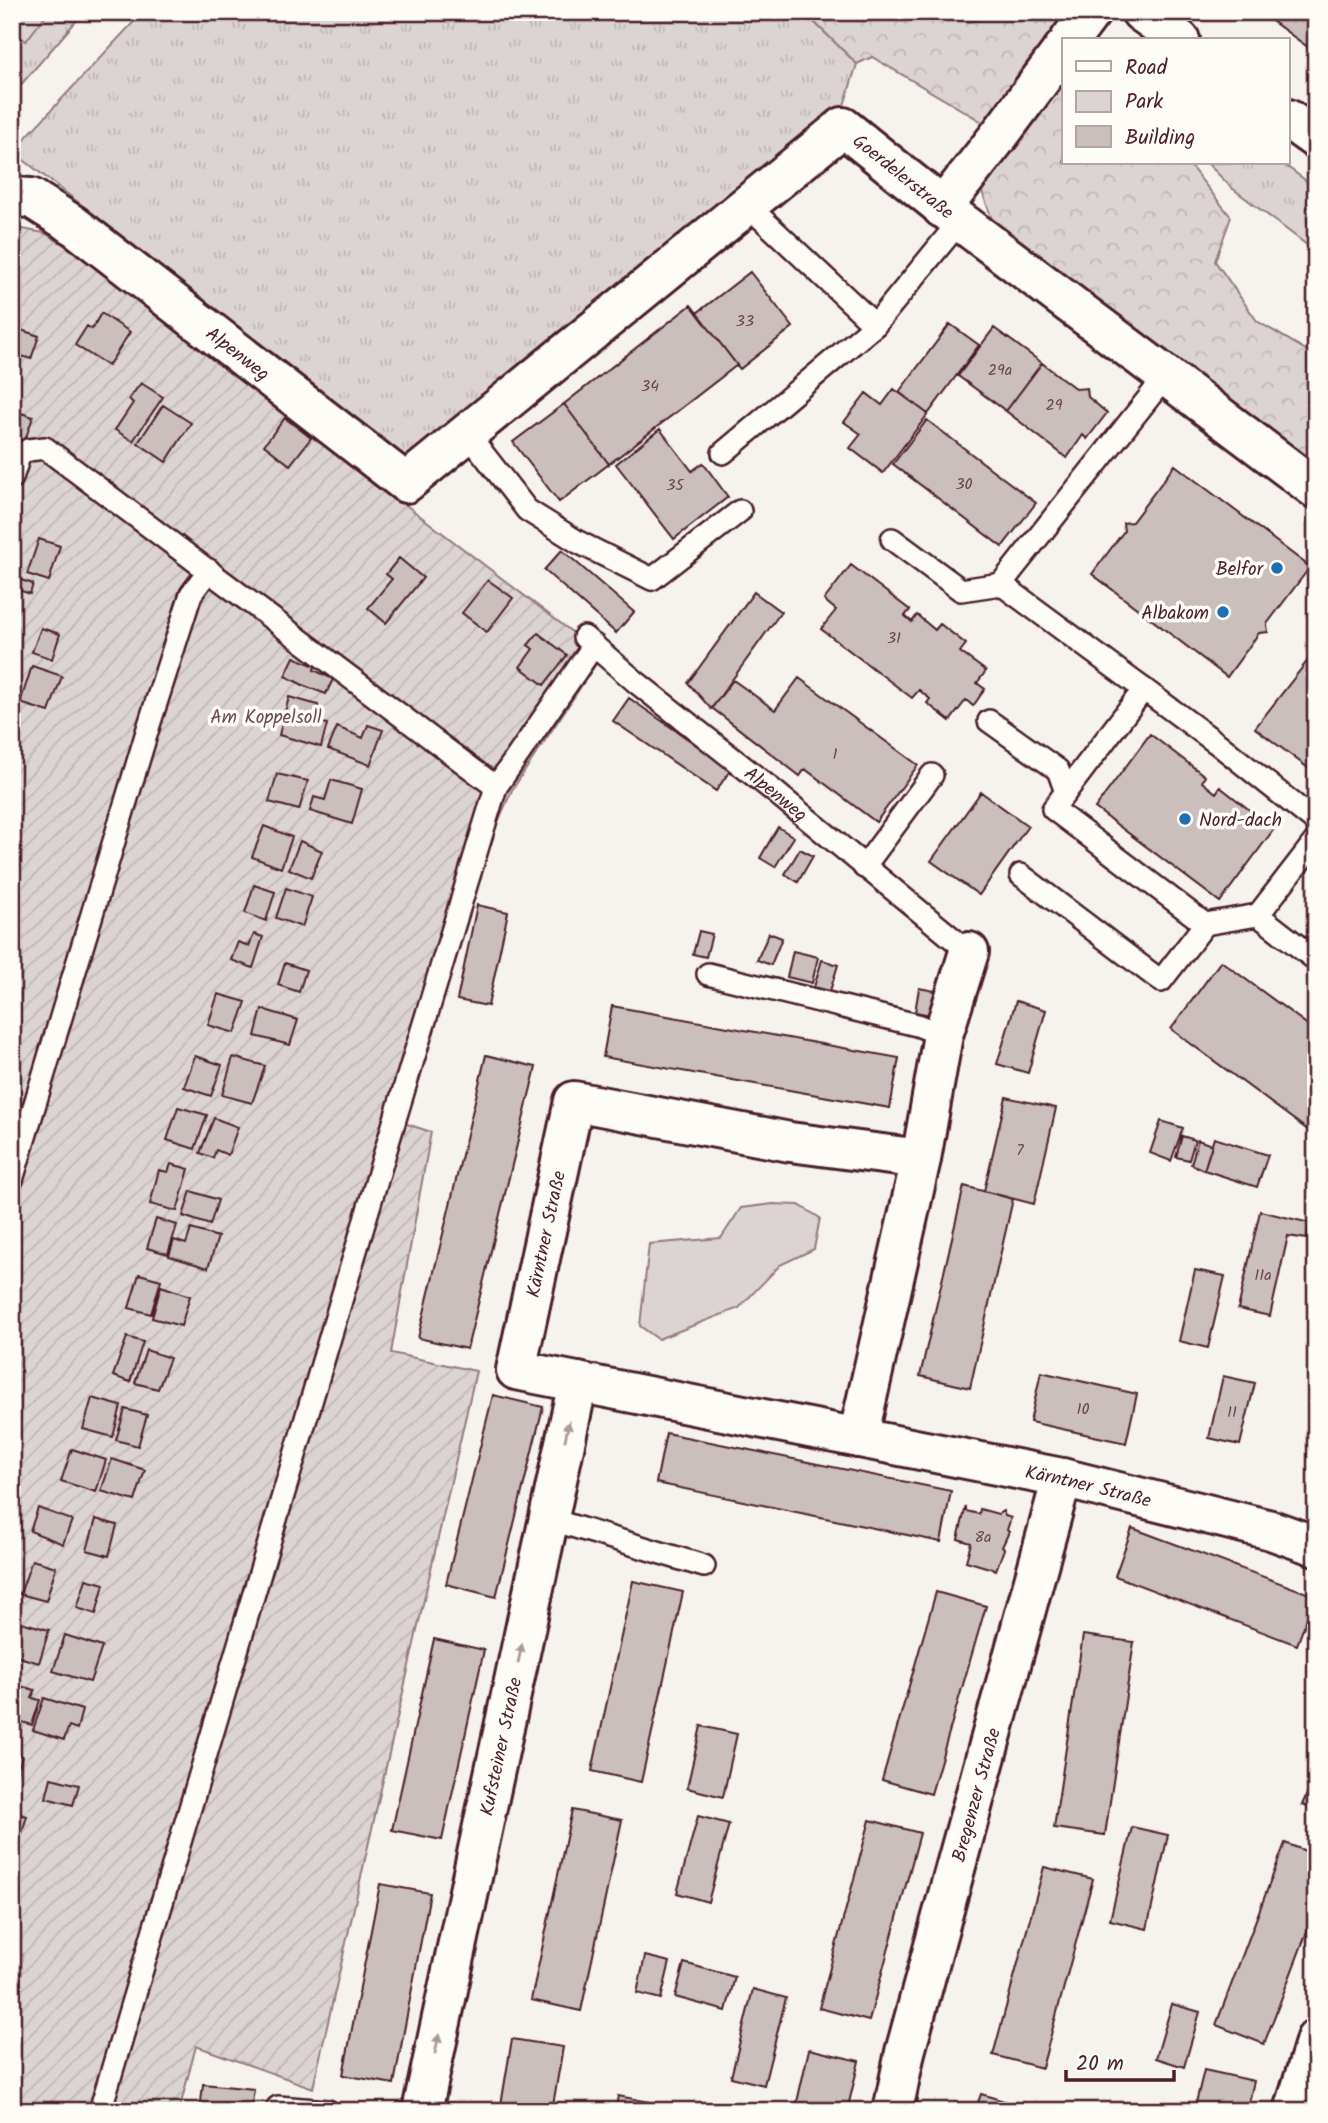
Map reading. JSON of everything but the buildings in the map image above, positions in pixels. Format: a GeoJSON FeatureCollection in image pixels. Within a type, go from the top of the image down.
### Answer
{"type":"FeatureCollection","features":[{"type":"Feature","properties":{"kind":"street"},"geometry":{"type":"LineString","coordinates":[[1072,38],[1091,12]]}},
{"type":"Feature","properties":{"kind":"street"},"geometry":{"type":"LineString","coordinates":[[1141,12],[1177,38]]}},
{"type":"Feature","properties":{"kind":"street"},"geometry":{"type":"LineString","coordinates":[[951,214],[1001,133],[1062,51]]}},
{"type":"Feature","properties":{"kind":"street"},"geometry":{"type":"LineString","coordinates":[[1290,120],[1316,139]]}},
{"type":"Feature","properties":{"kind":"street","name":"Goerdelerstraße"},"geometry":{"type":"LineString","coordinates":[[406,483],[843,127],[951,214],[1316,489]]}},
{"type":"Feature","properties":{"kind":"street","name":"Alpenweg"},"geometry":{"type":"LineString","coordinates":[[12,197],[31,198],[72,224],[406,483]]}},
{"type":"Feature","properties":{"kind":"street"},"geometry":{"type":"LineString","coordinates":[[858,1437],[921,1159],[943,1035],[969,952]]}},
{"type":"Feature","properties":{"kind":"street","name":"Kärntner Straße"},"geometry":{"type":"LineString","coordinates":[[921,1159],[790,1142],[574,1101],[516,1370],[1062,1478],[1271,1530],[1316,1546]]}},
{"type":"Feature","properties":{"kind":"street","name":"Kufsteiner Straße"},"geometry":{"type":"LineString","coordinates":[[422,2111],[578,1382]]}},
{"type":"Feature","properties":{"kind":"street","name":"Bregenzer Straße"},"geometry":{"type":"LineString","coordinates":[[893,2111],[905,2052],[1062,1478]]}},
{"type":"Feature","properties":{"kind":"street"},"geometry":{"type":"LineString","coordinates":[[1294,2111],[1316,2039]]}},
{"type":"Feature","properties":{"kind":"lane"},"geometry":{"type":"LineString","coordinates":[[749,203],[761,218],[875,325]]}},
{"type":"Feature","properties":{"kind":"lane"},"geometry":{"type":"LineString","coordinates":[[723,453],[875,325],[951,214]]}},
{"type":"Feature","properties":{"kind":"lane"},"geometry":{"type":"LineString","coordinates":[[892,539],[961,590],[1001,584],[1166,376]]}},
{"type":"Feature","properties":{"kind":"lane"},"geometry":{"type":"LineString","coordinates":[[467,433],[527,510],[578,542],[652,579],[740,511]]}},
{"type":"Feature","properties":{"kind":"lane"},"geometry":{"type":"LineString","coordinates":[[12,478],[19,456],[28,450],[45,449],[496,788],[409,1070],[100,2111]]}},
{"type":"Feature","properties":{"kind":"lane"},"geometry":{"type":"LineString","coordinates":[[12,1180],[149,724],[191,594],[209,570]]}},
{"type":"Feature","properties":{"kind":"lane"},"geometry":{"type":"LineString","coordinates":[[1001,584],[1144,689],[1316,822]]}},
{"type":"Feature","properties":{"kind":"lane","name":"Alpenweg"},"geometry":{"type":"LineString","coordinates":[[496,788],[589,641],[969,952]]}},
{"type":"Feature","properties":{"kind":"lane"},"geometry":{"type":"LineString","coordinates":[[1144,689],[1053,809],[1205,924]]}},
{"type":"Feature","properties":{"kind":"lane"},"geometry":{"type":"LineString","coordinates":[[989,721],[1058,769],[1066,792]]}},
{"type":"Feature","properties":{"kind":"lane"},"geometry":{"type":"LineString","coordinates":[[864,867],[932,775]]}},
{"type":"Feature","properties":{"kind":"lane"},"geometry":{"type":"LineString","coordinates":[[1021,875],[1161,981],[1205,924],[1258,915],[1316,840]]}},
{"type":"Feature","properties":{"kind":"lane"},"geometry":{"type":"LineString","coordinates":[[1258,915],[1316,960]]}},
{"type":"Feature","properties":{"kind":"lane"},"geometry":{"type":"LineString","coordinates":[[708,974],[917,1025],[943,1035]]}},
{"type":"Feature","properties":{"kind":"lane"},"geometry":{"type":"LineString","coordinates":[[549,1519],[704,1566]]}},
{"type":"Feature","properties":{"kind":"lane"},"geometry":{"type":"LineString","coordinates":[[278,2111],[278,2107],[328,2111]]}},
{"type":"Feature","properties":{"kind":"green space"},"geometry":{"type":"Polygon","coordinates":[[[12,12],[84,12],[12,95],[12,12]]]}},
{"type":"Feature","properties":{"kind":"green space"},"geometry":{"type":"Polygon","coordinates":[[[12,12],[48,12],[26,41],[12,30],[12,12]]]}},
{"type":"Feature","properties":{"kind":"green space"},"geometry":{"type":"Polygon","coordinates":[[[143,12],[804,12],[857,64],[842,112],[411,461],[16,154],[27,136],[143,12]]]}},
{"type":"Feature","properties":{"kind":"green space"},"geometry":{"type":"Polygon","coordinates":[[[804,12],[960,12],[968,22],[1009,12],[1091,12],[1072,38],[1062,38],[1062,51],[1001,133],[872,57],[857,64],[804,12]]]}},
{"type":"Feature","properties":{"kind":"green space"},"geometry":{"type":"Polygon","coordinates":[[[1062,87],[1062,164],[1189,164],[1231,217],[1215,261],[1257,321],[1316,356],[1316,475],[997,233],[980,186],[1062,87]]]}},
{"type":"Feature","properties":{"kind":"green space"},"geometry":{"type":"Polygon","coordinates":[[[1208,164],[1283,164],[1316,188],[1316,252],[1232,188],[1208,164]]]}},
{"type":"Feature","properties":{"kind":"green space","name":"Am Koppelsoll"},"geometry":{"type":"Polygon","coordinates":[[[12,227],[44,233],[71,249],[602,655],[512,790],[486,849],[107,2111],[12,2111],[12,227]]]}},
{"type":"Feature","properties":{"kind":"green space"},"geometry":{"type":"Polygon","coordinates":[[[401,1122],[431,1132],[391,1353],[476,1371],[313,2088],[196,2046],[179,2111],[108,2111],[401,1122]]]}},
{"type":"Feature","properties":{"kind":"green space"},"geometry":{"type":"Polygon","coordinates":[[[773,1204],[799,1205],[820,1218],[814,1249],[780,1265],[739,1308],[658,1339],[640,1326],[649,1244],[721,1238],[741,1208],[773,1204]]]}},
{"type":"Feature","properties":{"kind":"place","name":"Belfor"},"geometry":{"type":"Point","coordinates":[1277,568]}},
{"type":"Feature","properties":{"kind":"place","name":"Albakom"},"geometry":{"type":"Point","coordinates":[1223,612]}},
{"type":"Feature","properties":{"kind":"place","name":"Nord-dach"},"geometry":{"type":"Point","coordinates":[1185,819]}}]}
